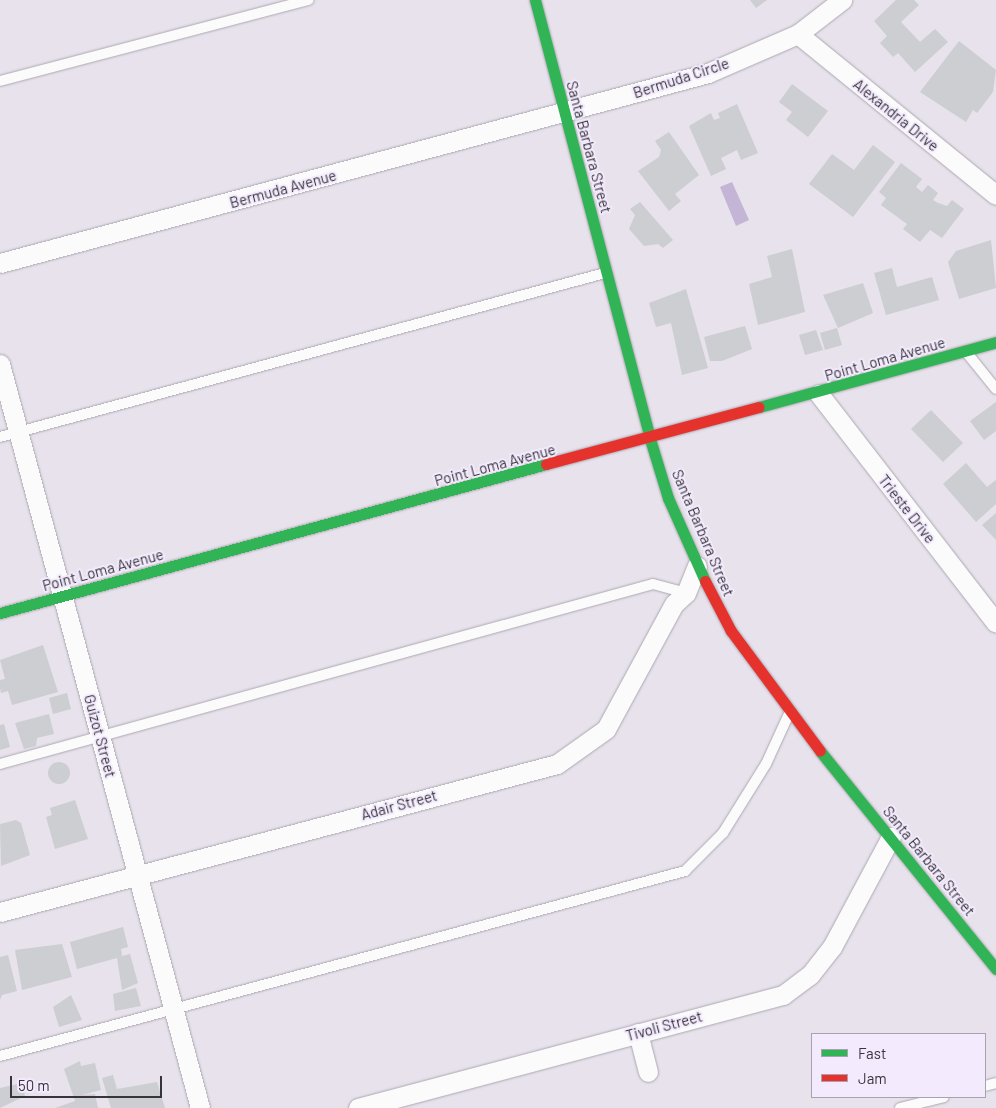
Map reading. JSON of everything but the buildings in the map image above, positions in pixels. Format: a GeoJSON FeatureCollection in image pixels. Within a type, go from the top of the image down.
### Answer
{"type":"FeatureCollection","features":[{"type":"Feature","properties":{"kind":"street","name":"Santa Barbara Street"},"geometry":{"type":"LineString","coordinates":[[535,0],[650,440],[668,498],[697,566],[731,631],[790,713],[996,969]]}},
{"type":"Feature","properties":{"kind":"street","name":"Bermuda Circle"},"geometry":{"type":"LineString","coordinates":[[565,112],[708,73],[798,34],[842,0]]}},
{"type":"Feature","properties":{"kind":"street","name":"Alexandria Drive"},"geometry":{"type":"LineString","coordinates":[[798,34],[996,195]]}},
{"type":"Feature","properties":{"kind":"street","name":"Bermuda Avenue"},"geometry":{"type":"LineString","coordinates":[[0,264],[565,112]]}},
{"type":"Feature","properties":{"kind":"street","name":"Point Loma Avenue"},"geometry":{"type":"LineString","coordinates":[[0,613],[650,440],[819,394],[996,342]]}},
{"type":"Feature","properties":{"kind":"street","name":"Guizot Street"},"geometry":{"type":"LineString","coordinates":[[0,364],[172,1010],[200,1108]]}},
{"type":"Feature","properties":{"kind":"street","name":"Trieste Drive"},"geometry":{"type":"LineString","coordinates":[[819,394],[996,623]]}},
{"type":"Feature","properties":{"kind":"street","name":"Adair Street"},"geometry":{"type":"LineString","coordinates":[[0,912],[557,764],[606,730],[674,604],[686,593],[697,566]]}},
{"type":"Feature","properties":{"kind":"street","name":"Tivoli Street"},"geometry":{"type":"LineString","coordinates":[[358,1108],[783,995],[810,975],[832,947],[891,837]]}},
{"type":"Feature","properties":{"kind":"street"},"geometry":{"type":"LineString","coordinates":[[638,1033],[648,1072]]}},
{"type":"Feature","properties":{"kind":"lane"},"geometry":{"type":"LineString","coordinates":[[0,81],[310,0]]}},
{"type":"Feature","properties":{"kind":"lane"},"geometry":{"type":"LineString","coordinates":[[0,437],[606,272]]}},
{"type":"Feature","properties":{"kind":"lane"},"geometry":{"type":"LineString","coordinates":[[965,351],[996,389]]}},
{"type":"Feature","properties":{"kind":"lane"},"geometry":{"type":"LineString","coordinates":[[0,764],[100,738],[653,584],[686,593]]}},
{"type":"Feature","properties":{"kind":"lane"},"geometry":{"type":"LineString","coordinates":[[0,1056],[685,871],[723,833],[766,764],[790,713]]}},
{"type":"Feature","properties":{"kind":"lane"},"geometry":{"type":"LineString","coordinates":[[900,1108],[940,1098]]}},
{"type":"Feature","properties":{"kind":"shaded area"},"geometry":{"type":"Polygon","coordinates":[[[732,182],[749,220],[736,226],[720,187],[732,182]]]}},
{"type":"Feature","properties":{"kind":"traffic: fast"},"geometry":{"type":"LineString","coordinates":[[535,0],[650,439],[668,498],[705,581]]}},
{"type":"Feature","properties":{"kind":"traffic: fast"},"geometry":{"type":"LineString","coordinates":[[759,407],[996,342]]}},
{"type":"Feature","properties":{"kind":"traffic: fast"},"geometry":{"type":"LineString","coordinates":[[0,613],[546,464]]}},
{"type":"Feature","properties":{"kind":"traffic: fast"},"geometry":{"type":"LineString","coordinates":[[820,751],[996,969]]}},
{"type":"Feature","properties":{"kind":"traffic: jam"},"geometry":{"type":"LineString","coordinates":[[546,464],[759,407]]}},
{"type":"Feature","properties":{"kind":"traffic: jam"},"geometry":{"type":"LineString","coordinates":[[705,581],[731,631],[820,751]]}}]}
